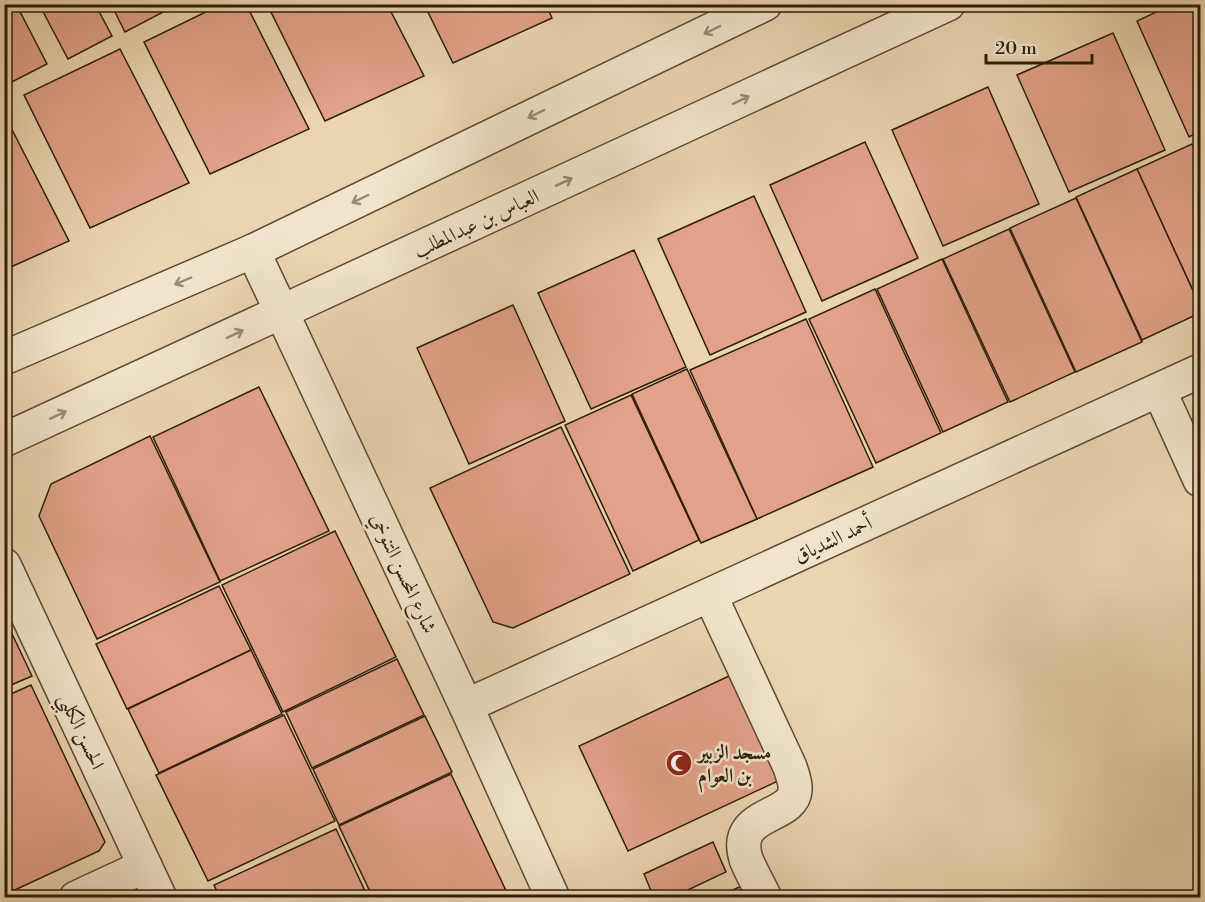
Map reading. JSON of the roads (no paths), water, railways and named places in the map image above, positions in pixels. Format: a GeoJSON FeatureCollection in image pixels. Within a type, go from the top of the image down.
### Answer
{"type":"FeatureCollection","features":[{"type":"Feature","properties":{"kind":"street"},"geometry":{"type":"LineString","coordinates":[[4,358],[253,251],[765,4]]}},
{"type":"Feature","properties":{"kind":"street","name":"العباس بن عبدالمطلب"},"geometry":{"type":"LineString","coordinates":[[4,440],[948,4]]}},
{"type":"Feature","properties":{"kind":"street","name":"شارع المحسن التنوخي"},"geometry":{"type":"LineString","coordinates":[[253,251],[553,897]]}},
{"type":"Feature","properties":{"kind":"street","name":"أحمد الشدياق"},"geometry":{"type":"LineString","coordinates":[[466,706],[1200,371]]}},
{"type":"Feature","properties":{"kind":"street"},"geometry":{"type":"LineString","coordinates":[[1159,390],[1200,480]]}},
{"type":"Feature","properties":{"kind":"street","name":"الحسن الكلبي"},"geometry":{"type":"LineString","coordinates":[[4,565],[160,897]]}},
{"type":"Feature","properties":{"kind":"street"},"geometry":{"type":"LineString","coordinates":[[710,595],[790,767],[795,790],[791,804],[751,826],[744,838],[746,858],[765,897]]}},
{"type":"Feature","properties":{"kind":"street"},"geometry":{"type":"LineString","coordinates":[[76,897],[145,866]]}},
{"type":"Feature","properties":{"kind":"place","name":"مسجد الزبير بن العوام"},"geometry":{"type":"Point","coordinates":[679,763]}}]}
